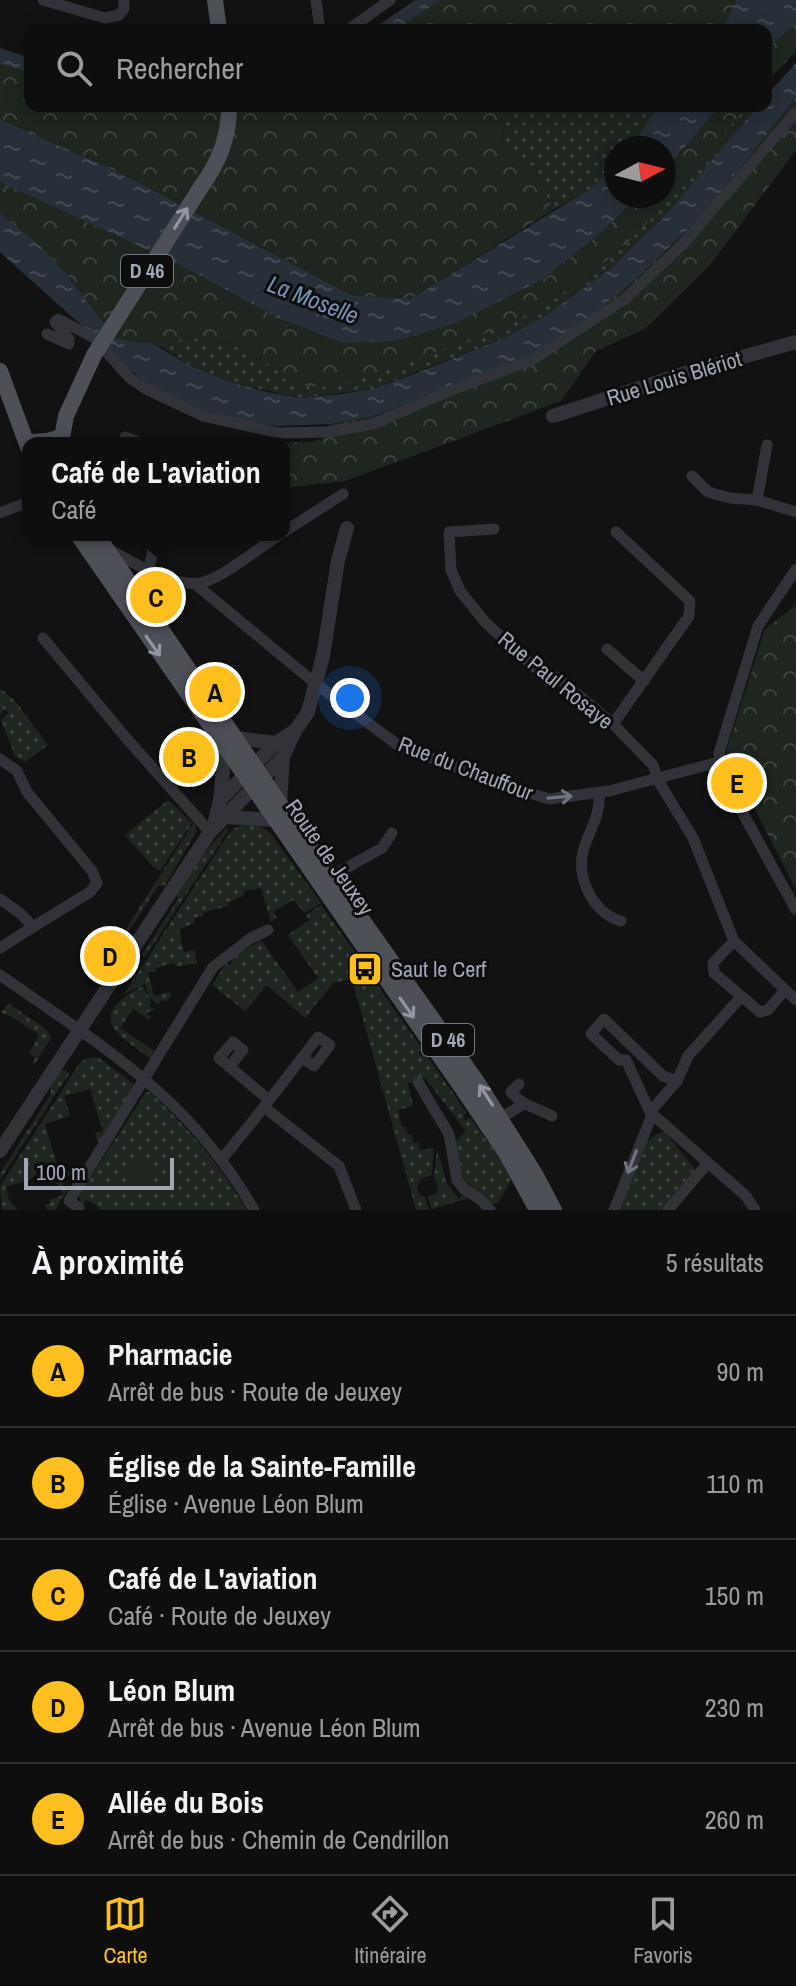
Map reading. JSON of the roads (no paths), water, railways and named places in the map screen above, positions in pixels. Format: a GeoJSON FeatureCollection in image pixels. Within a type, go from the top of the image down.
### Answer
{"type":"FeatureCollection","features":[{"type":"Feature","properties":{"kind":"main road"},"geometry":{"type":"LineString","coordinates":[[215,0],[218,24]]}},
{"type":"Feature","properties":{"kind":"main road","name":"D 46"},"geometry":{"type":"LineString","coordinates":[[64,437],[75,396],[94,355],[212,171],[227,137],[229,112]]}},
{"type":"Feature","properties":{"kind":"main road"},"geometry":{"type":"LineString","coordinates":[[0,371],[28,437]]}},
{"type":"Feature","properties":{"kind":"main road","name":"Route de Jeuxey"},"geometry":{"type":"LineString","coordinates":[[82,541],[279,812],[497,1140],[537,1210]]}},
{"type":"Feature","properties":{"kind":"main road","name":"Route de Jeuxey"},"geometry":{"type":"LineString","coordinates":[[101,541],[228,741]]}},
{"type":"Feature","properties":{"kind":"main road","name":"Route de Jeuxey"},"geometry":{"type":"LineString","coordinates":[[279,812],[332,876],[501,1118],[554,1210]]}},
{"type":"Feature","properties":{"kind":"street"},"geometry":{"type":"LineString","coordinates":[[43,0],[105,18],[119,15],[124,9],[124,0]]}},
{"type":"Feature","properties":{"kind":"street"},"geometry":{"type":"LineString","coordinates":[[116,0],[119,15]]}},
{"type":"Feature","properties":{"kind":"street"},"geometry":{"type":"LineString","coordinates":[[316,0],[319,24]]}},
{"type":"Feature","properties":{"kind":"street"},"geometry":{"type":"LineString","coordinates":[[356,24],[390,0]]}},
{"type":"Feature","properties":{"kind":"street"},"geometry":{"type":"LineString","coordinates":[[47,334],[69,344],[69,339],[55,322],[58,319],[94,338],[130,378],[146,389],[214,420],[279,433],[327,432],[373,424],[532,360],[625,299],[685,242],[796,112]]}},
{"type":"Feature","properties":{"kind":"street","name":"Rue Louis Blériot"},"geometry":{"type":"LineString","coordinates":[[553,416],[689,372],[796,342]]}},
{"type":"Feature","properties":{"kind":"street"},"geometry":{"type":"LineString","coordinates":[[757,500],[767,445]]}},
{"type":"Feature","properties":{"kind":"street"},"geometry":{"type":"LineString","coordinates":[[692,476],[708,492],[757,500],[796,512]]}},
{"type":"Feature","properties":{"kind":"street"},"geometry":{"type":"LineString","coordinates":[[290,529],[343,494]]}},
{"type":"Feature","properties":{"kind":"street"},"geometry":{"type":"LineString","coordinates":[[0,513],[22,504]]}},
{"type":"Feature","properties":{"kind":"street"},"geometry":{"type":"LineString","coordinates":[[224,817],[279,812],[283,757],[308,712],[316,684],[347,528]]}},
{"type":"Feature","properties":{"kind":"street","name":"Rue Paul Rosaye"},"geometry":{"type":"LineString","coordinates":[[494,529],[449,532],[451,570],[460,591],[486,623],[534,667],[558,678],[613,724],[653,765],[693,838],[734,941]]}},
{"type":"Feature","properties":{"kind":"street"},"geometry":{"type":"LineString","coordinates":[[613,724],[689,616],[690,601],[616,532]]}},
{"type":"Feature","properties":{"kind":"street"},"geometry":{"type":"LineString","coordinates":[[101,541],[148,571],[194,583],[214,577],[271,541]]}},
{"type":"Feature","properties":{"kind":"street"},"geometry":{"type":"LineString","coordinates":[[135,592],[148,571],[156,541]]}},
{"type":"Feature","properties":{"kind":"street"},"geometry":{"type":"LineString","coordinates":[[796,569],[758,626],[719,753],[724,779],[796,910]]}},
{"type":"Feature","properties":{"kind":"street","name":"Rue du Chauffour"},"geometry":{"type":"LineString","coordinates":[[194,583],[316,684],[399,746],[549,799],[599,793],[719,762]]}},
{"type":"Feature","properties":{"kind":"street"},"geometry":{"type":"LineString","coordinates":[[43,638],[127,739],[211,831]]}},
{"type":"Feature","properties":{"kind":"street"},"geometry":{"type":"LineString","coordinates":[[607,649],[644,681]]}},
{"type":"Feature","properties":{"kind":"street"},"geometry":{"type":"LineString","coordinates":[[0,1151],[211,831],[276,743],[295,731]]}},
{"type":"Feature","properties":{"kind":"street"},"geometry":{"type":"LineString","coordinates":[[211,831],[220,800],[228,741],[276,743]]}},
{"type":"Feature","properties":{"kind":"street"},"geometry":{"type":"LineString","coordinates":[[220,800],[283,757]]}},
{"type":"Feature","properties":{"kind":"street"},"geometry":{"type":"LineString","coordinates":[[0,759],[17,771],[27,792],[92,871],[97,883],[90,892],[0,948]]}},
{"type":"Feature","properties":{"kind":"street"},"geometry":{"type":"LineString","coordinates":[[599,793],[600,809],[583,850],[582,864],[587,891],[598,908],[607,917],[621,921]]}},
{"type":"Feature","properties":{"kind":"street","name":"Route de Jeuxey"},"geometry":{"type":"LineString","coordinates":[[332,876],[382,848],[392,833]]}},
{"type":"Feature","properties":{"kind":"street"},"geometry":{"type":"LineString","coordinates":[[0,899],[33,927]]}},
{"type":"Feature","properties":{"kind":"street"},"geometry":{"type":"LineString","coordinates":[[79,1209],[69,1201],[213,967],[251,938],[268,930]]}},
{"type":"Feature","properties":{"kind":"street"},"geometry":{"type":"LineString","coordinates":[[785,990],[768,1010],[760,1012],[714,973],[713,963],[734,941],[796,1000]]}},
{"type":"Feature","properties":{"kind":"street"},"geometry":{"type":"LineString","coordinates":[[0,975],[146,1078],[182,1112],[222,1159],[254,1210]]}},
{"type":"Feature","properties":{"kind":"street"},"geometry":{"type":"LineString","coordinates":[[614,1210],[651,1114],[677,1081],[688,1056],[741,997]]}},
{"type":"Feature","properties":{"kind":"street"},"geometry":{"type":"LineString","coordinates":[[677,1081],[663,1076],[630,1055],[651,1114],[746,1196],[755,1210]]}},
{"type":"Feature","properties":{"kind":"street"},"geometry":{"type":"LineString","coordinates":[[222,1159],[303,1058]]}},
{"type":"Feature","properties":{"kind":"street"},"geometry":{"type":"LineString","coordinates":[[229,1067],[339,1166],[356,1210]]}},
{"type":"Feature","properties":{"kind":"street"},"geometry":{"type":"LineString","coordinates":[[418,1082],[449,1134],[457,1180],[490,1210]]}},
{"type":"Feature","properties":{"kind":"street"},"geometry":{"type":"LineString","coordinates":[[519,1084],[511,1092],[522,1105],[539,1108],[552,1116]]}},
{"type":"Feature","properties":{"kind":"street"},"geometry":{"type":"LineString","coordinates":[[501,1118],[522,1105]]}},
{"type":"Feature","properties":{"kind":"street"},"geometry":{"type":"LineString","coordinates":[[668,1210],[707,1164]]}},
{"type":"Feature","properties":{"kind":"water"},"geometry":{"type":"Polygon","coordinates":[[[415,0],[441,0],[404,24],[381,24],[415,0]]]}},
{"type":"Feature","properties":{"kind":"water"},"geometry":{"type":"Polygon","coordinates":[[[737,0],[796,0],[796,23],[772,45],[772,24],[725,24],[737,0]]]}},
{"type":"Feature","properties":{"kind":"water"},"geometry":{"type":"Polygon","coordinates":[[[0,48],[24,56],[24,71],[0,64],[0,48]]]}},
{"type":"Feature","properties":{"kind":"water"},"geometry":{"type":"Polygon","coordinates":[[[796,63],[796,97],[748,158],[694,224],[588,319],[532,354],[371,417],[329,424],[278,426],[229,419],[184,404],[151,388],[0,252],[0,213],[63,270],[115,338],[152,343],[191,366],[233,383],[301,398],[372,389],[507,337],[548,314],[609,270],[671,208],[676,208],[676,203],[753,112],[772,112],[772,89],[796,63]]]}},
{"type":"Feature","properties":{"kind":"water"},"geometry":{"type":"Polygon","coordinates":[[[655,112],[715,112],[676,157],[676,136],[638,136],[655,112]]]}},
{"type":"Feature","properties":{"kind":"water","name":"La Moselle"},"geometry":{"type":"Polygon","coordinates":[[[0,119],[124,175],[351,295],[410,299],[590,189],[604,176],[604,208],[626,208],[543,279],[456,323],[395,341],[342,343],[278,318],[182,266],[0,182],[0,119]]]}},
{"type":"Feature","properties":{"kind":"place","name":"Café de L'aviation"},"geometry":{"type":"Point","coordinates":[156,597]}},
{"type":"Feature","properties":{"kind":"place","name":"Pharmacie"},"geometry":{"type":"Point","coordinates":[215,692]}},
{"type":"Feature","properties":{"kind":"place","name":"Église de la Sainte-Famille"},"geometry":{"type":"Point","coordinates":[189,757]}},
{"type":"Feature","properties":{"kind":"place","name":"Allée du Bois"},"geometry":{"type":"Point","coordinates":[737,783]}},
{"type":"Feature","properties":{"kind":"place","name":"Léon Blum"},"geometry":{"type":"Point","coordinates":[110,956]}},
{"type":"Feature","properties":{"kind":"place","name":"Saut le Cerf"},"geometry":{"type":"Point","coordinates":[365,969]}}]}
